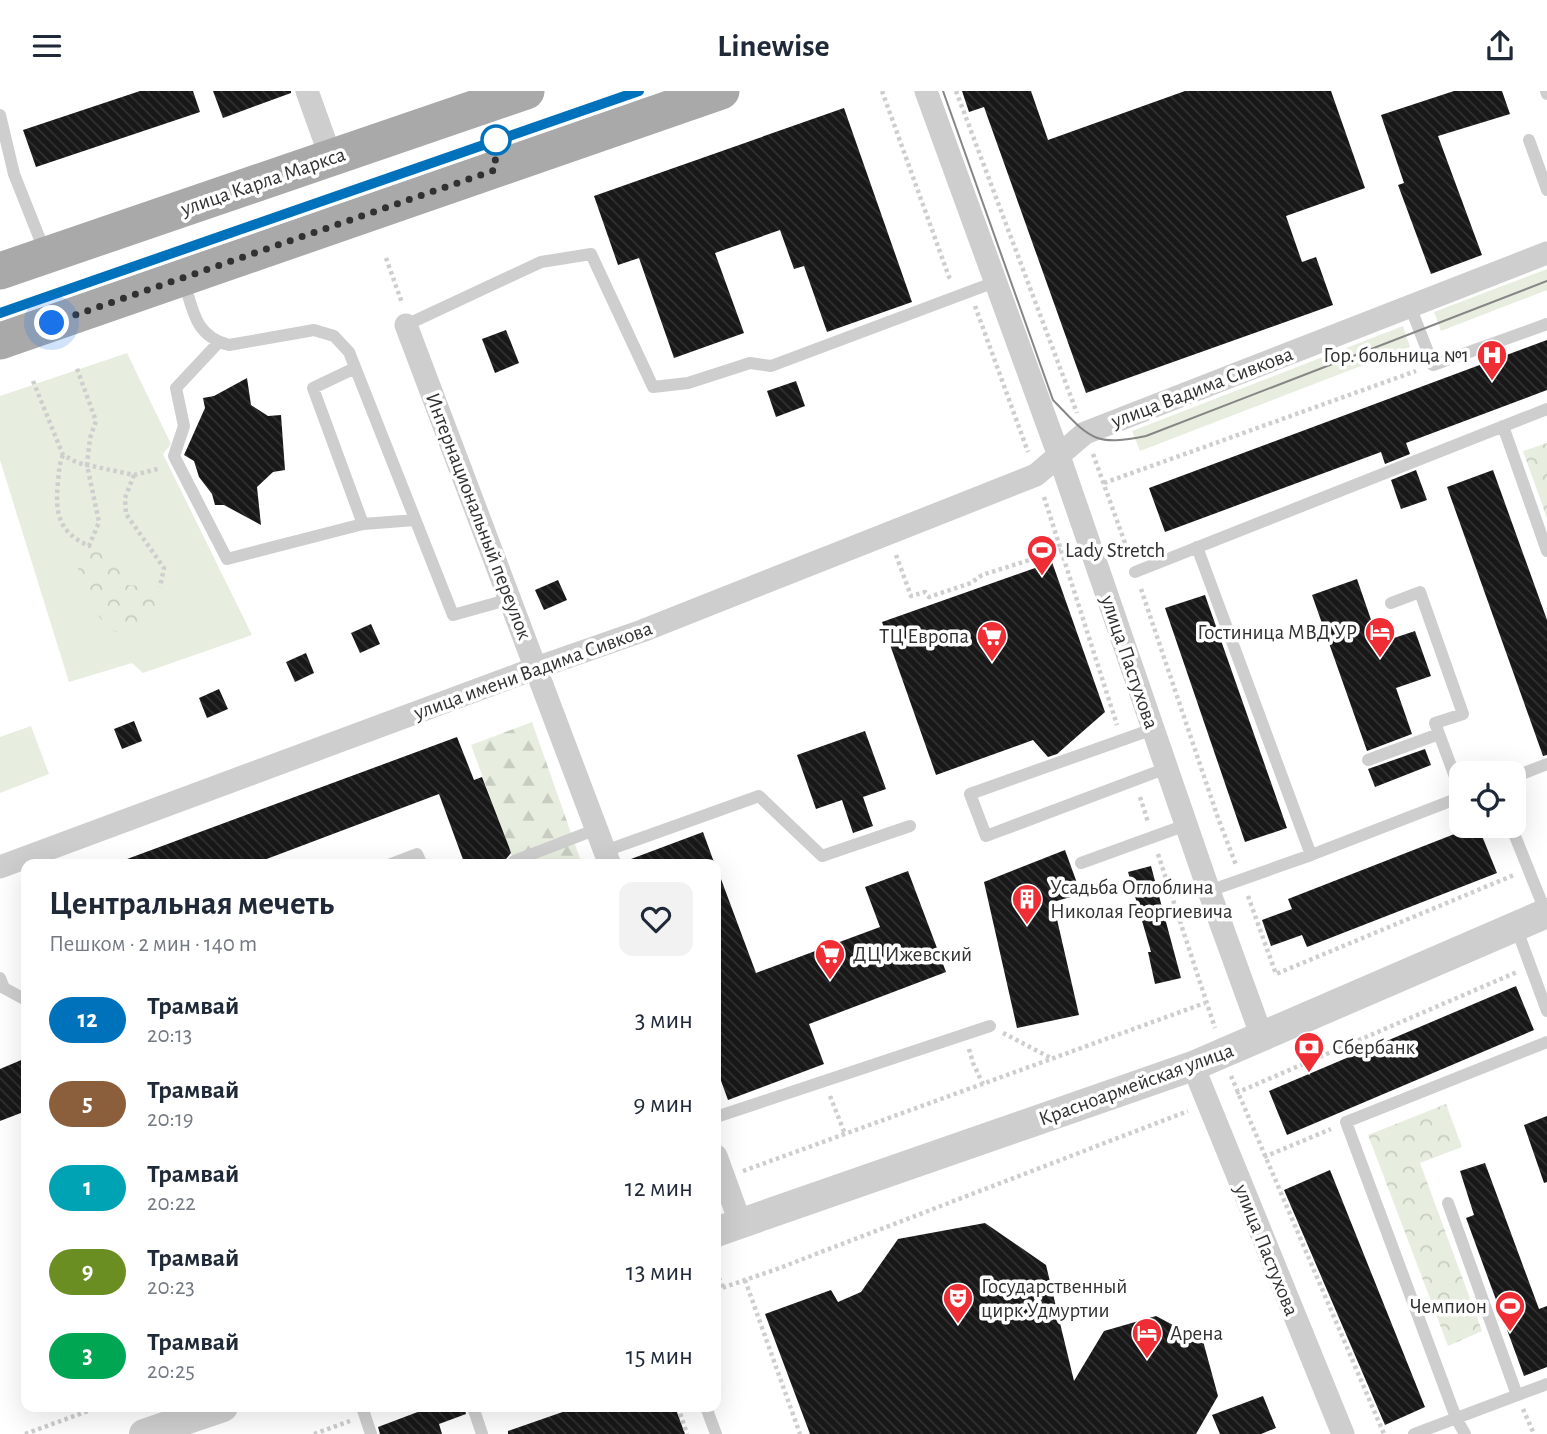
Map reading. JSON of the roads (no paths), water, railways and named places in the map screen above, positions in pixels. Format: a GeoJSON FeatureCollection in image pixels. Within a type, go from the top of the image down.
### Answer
{"type":"FeatureCollection","features":[{"type":"Feature","properties":{"kind":"main road","name":"улица Карла Маркса"},"geometry":{"type":"LineString","coordinates":[[0,271],[526,91]]}},
{"type":"Feature","properties":{"kind":"main road"},"geometry":{"type":"LineString","coordinates":[[0,341],[721,91]]}},
{"type":"Feature","properties":{"kind":"street"},"geometry":{"type":"LineString","coordinates":[[307,91],[331,158]]}},
{"type":"Feature","properties":{"kind":"street","name":"улица Пастухова"},"geometry":{"type":"LineString","coordinates":[[926,91],[1059,456],[1262,1037]]}},
{"type":"Feature","properties":{"kind":"street","name":"улица Вадима Сивкова"},"geometry":{"type":"LineString","coordinates":[[1059,456],[1085,433],[1547,253]]}},
{"type":"Feature","properties":{"kind":"street","name":"Интернациональный переулок"},"geometry":{"type":"LineString","coordinates":[[406,325],[608,858]]}},
{"type":"Feature","properties":{"kind":"street","name":"улица имени Вадима Сивкова"},"geometry":{"type":"LineString","coordinates":[[22,859],[642,631],[1036,475],[1059,456]]}},
{"type":"Feature","properties":{"kind":"street","name":"улица имени Вадима Сивкова"},"geometry":{"type":"LineString","coordinates":[[0,867],[21,859]]}},
{"type":"Feature","properties":{"kind":"street","name":"Красноармейская улица"},"geometry":{"type":"LineString","coordinates":[[728,1227],[1192,1066],[1547,913]]}},
{"type":"Feature","properties":{"kind":"street","name":"улица Пастухова"},"geometry":{"type":"LineString","coordinates":[[1192,1066],[1343,1434]]}},
{"type":"Feature","properties":{"kind":"street"},"geometry":{"type":"LineString","coordinates":[[721,1186],[728,1227]]}},
{"type":"Feature","properties":{"kind":"street"},"geometry":{"type":"LineString","coordinates":[[144,1434],[208,1412]]}},
{"type":"Feature","properties":{"kind":"lane"},"geometry":{"type":"LineString","coordinates":[[0,115],[14,174],[46,255]]}},
{"type":"Feature","properties":{"kind":"lane"},"geometry":{"type":"LineString","coordinates":[[1529,140],[1547,190]]}},
{"type":"Feature","properties":{"kind":"lane"},"geometry":{"type":"LineString","coordinates":[[406,325],[541,262],[591,254],[653,387],[688,383],[750,363],[771,366],[995,282]]}},
{"type":"Feature","properties":{"kind":"lane"},"geometry":{"type":"LineString","coordinates":[[183,278],[197,324],[219,342],[229,345],[314,330],[334,336],[349,352],[453,615],[510,599]]}},
{"type":"Feature","properties":{"kind":"lane"},"geometry":{"type":"LineString","coordinates":[[1410,306],[1433,366],[1547,324]]}},
{"type":"Feature","properties":{"kind":"lane"},"geometry":{"type":"LineString","coordinates":[[219,342],[176,388],[184,426],[174,456],[227,559],[363,524],[415,520]]}},
{"type":"Feature","properties":{"kind":"lane"},"geometry":{"type":"LineString","coordinates":[[355,368],[313,388],[363,524]]}},
{"type":"Feature","properties":{"kind":"lane"},"geometry":{"type":"LineString","coordinates":[[1135,572],[1547,409]]}},
{"type":"Feature","properties":{"kind":"lane"},"geometry":{"type":"LineString","coordinates":[[1503,426],[1547,551]]}},
{"type":"Feature","properties":{"kind":"lane"},"geometry":{"type":"LineString","coordinates":[[1197,547],[1311,855]]}},
{"type":"Feature","properties":{"kind":"lane"},"geometry":{"type":"LineString","coordinates":[[1391,603],[1420,592],[1463,713],[1435,723],[1449,762]]}},
{"type":"Feature","properties":{"kind":"lane"},"geometry":{"type":"LineString","coordinates":[[1153,729],[970,794],[986,836],[1167,768]]}},
{"type":"Feature","properties":{"kind":"lane"},"geometry":{"type":"LineString","coordinates":[[1368,760],[1439,734]]}},
{"type":"Feature","properties":{"kind":"lane"},"geometry":{"type":"LineString","coordinates":[[1526,772],[1547,764]]}},
{"type":"Feature","properties":{"kind":"lane"},"geometry":{"type":"LineString","coordinates":[[608,858],[759,796],[822,856],[911,825]]}},
{"type":"Feature","properties":{"kind":"lane"},"geometry":{"type":"LineString","coordinates":[[1209,891],[1311,855],[1449,800]]}},
{"type":"Feature","properties":{"kind":"lane"},"geometry":{"type":"LineString","coordinates":[[1082,863],[1186,825]]}},
{"type":"Feature","properties":{"kind":"lane"},"geometry":{"type":"LineString","coordinates":[[519,859],[597,829]]}},
{"type":"Feature","properties":{"kind":"lane"},"geometry":{"type":"LineString","coordinates":[[1516,838],[1547,913]]}},
{"type":"Feature","properties":{"kind":"lane"},"geometry":{"type":"LineString","coordinates":[[404,859],[417,854],[419,859]]}},
{"type":"Feature","properties":{"kind":"lane"},"geometry":{"type":"LineString","coordinates":[[1516,926],[1547,1011]]}},
{"type":"Feature","properties":{"kind":"lane"},"geometry":{"type":"LineString","coordinates":[[0,978],[4,988],[21,996]]}},
{"type":"Feature","properties":{"kind":"lane"},"geometry":{"type":"LineString","coordinates":[[721,1115],[990,1025]]}},
{"type":"Feature","properties":{"kind":"lane"},"geometry":{"type":"LineString","coordinates":[[1465,1434],[1456,1418],[1346,1122],[1547,1042]]}},
{"type":"Feature","properties":{"kind":"lane"},"geometry":{"type":"LineString","coordinates":[[1448,1203],[1517,1395]]}},
{"type":"Feature","properties":{"kind":"lane"},"geometry":{"type":"LineString","coordinates":[[1413,1434],[1547,1384]]}},
{"type":"Feature","properties":{"kind":"lane"},"geometry":{"type":"LineString","coordinates":[[364,1412],[371,1434]]}},
{"type":"Feature","properties":{"kind":"lane"},"geometry":{"type":"LineString","coordinates":[[475,1412],[482,1434]]}},
{"type":"Feature","properties":{"kind":"lane"},"geometry":{"type":"LineString","coordinates":[[708,1412],[716,1434]]}},
{"type":"Feature","properties":{"kind":"tram line"},"geometry":{"type":"LineString","coordinates":[[0,313],[639,91]]}},
{"type":"Feature","properties":{"kind":"tram line","name":"12"},"geometry":{"type":"LineString","coordinates":[[0,313],[639,91]]}},
{"type":"Feature","properties":{"kind":"tram line"},"geometry":{"type":"LineString","coordinates":[[943,91],[1053,400],[1084,431],[1102,439],[1146,436],[1547,281]]}},
{"type":"Feature","properties":{"kind":"place","name":"Гор. больница №1"},"geometry":{"type":"Point","coordinates":[1492,382]}},
{"type":"Feature","properties":{"kind":"place","name":"Lady Stretch"},"geometry":{"type":"Point","coordinates":[1042,577]}},
{"type":"Feature","properties":{"kind":"place","name":"Гостиница МВД УР"},"geometry":{"type":"Point","coordinates":[1380,659]}},
{"type":"Feature","properties":{"kind":"place","name":"ТЦ Европа"},"geometry":{"type":"Point","coordinates":[992,663]}},
{"type":"Feature","properties":{"kind":"place","name":"Усадьба Оглоблина Николая Георгиевича"},"geometry":{"type":"Point","coordinates":[1027,926]}},
{"type":"Feature","properties":{"kind":"place","name":"ДЦ Ижевский"},"geometry":{"type":"Point","coordinates":[830,981]}},
{"type":"Feature","properties":{"kind":"place","name":"Сбербанк"},"geometry":{"type":"Point","coordinates":[1309,1074]}},
{"type":"Feature","properties":{"kind":"place","name":"Государственный цирк Удмуртии"},"geometry":{"type":"Point","coordinates":[958,1325]}},
{"type":"Feature","properties":{"kind":"place","name":"Чемпион"},"geometry":{"type":"Point","coordinates":[1510,1333]}},
{"type":"Feature","properties":{"kind":"place","name":"Арена"},"geometry":{"type":"Point","coordinates":[1147,1360]}}]}
